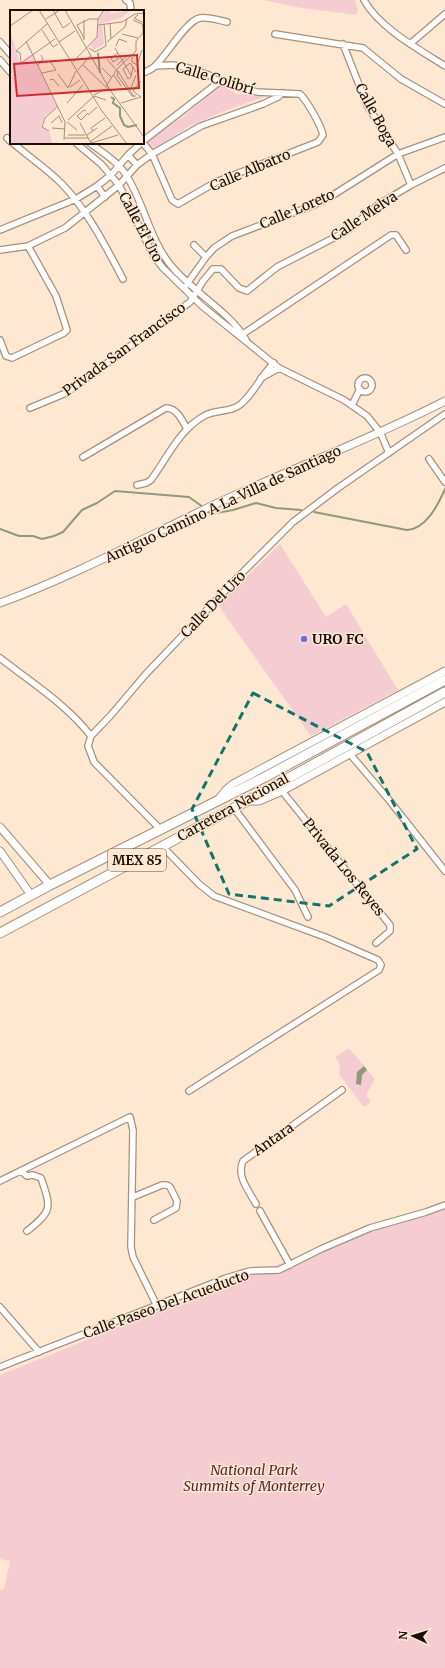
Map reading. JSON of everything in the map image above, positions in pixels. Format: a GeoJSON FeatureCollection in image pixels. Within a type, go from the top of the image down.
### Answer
{"type":"FeatureCollection","features":[{"type":"Feature","properties":{"kind":"highway","name":"Carretera Nacional"},"geometry":{"type":"LineString","coordinates":[[0,912],[160,829],[265,778],[445,680]]}},
{"type":"Feature","properties":{"kind":"highway","name":"Carretera Nacional"},"geometry":{"type":"LineString","coordinates":[[0,933],[245,801],[278,788],[445,692]]}},
{"type":"Feature","properties":{"kind":"street"},"geometry":{"type":"LineString","coordinates":[[126,0],[130,3],[131,10]]}},
{"type":"Feature","properties":{"kind":"street"},"geometry":{"type":"LineString","coordinates":[[364,0],[376,16],[410,44],[445,66]]}},
{"type":"Feature","properties":{"kind":"street"},"geometry":{"type":"LineString","coordinates":[[410,44],[445,14]]}},
{"type":"Feature","properties":{"kind":"street"},"geometry":{"type":"LineString","coordinates":[[144,72],[156,66],[175,40],[194,20],[199,18],[211,18],[227,22]]}},
{"type":"Feature","properties":{"kind":"street"},"geometry":{"type":"LineString","coordinates":[[275,34],[363,48],[401,79],[445,104]]}},
{"type":"Feature","properties":{"kind":"street"},"geometry":{"type":"LineString","coordinates":[[0,42],[10,54]]}},
{"type":"Feature","properties":{"kind":"street","name":"Calle Boga"},"geometry":{"type":"LineString","coordinates":[[343,44],[367,105],[398,154],[411,185]]}},
{"type":"Feature","properties":{"kind":"street"},"geometry":{"type":"LineString","coordinates":[[0,60],[10,72]]}},
{"type":"Feature","properties":{"kind":"street","name":"Calle Colibrí"},"geometry":{"type":"LineString","coordinates":[[156,66],[185,66],[203,72],[219,82],[257,92],[294,93],[302,96],[319,125],[323,135]]}},
{"type":"Feature","properties":{"kind":"street"},"geometry":{"type":"LineString","coordinates":[[144,140],[219,82]]}},
{"type":"Feature","properties":{"kind":"street"},"geometry":{"type":"LineString","coordinates":[[0,250],[28,246],[65,228],[105,197],[128,176],[137,165],[152,154],[200,126],[263,104],[278,97],[282,93]]}},
{"type":"Feature","properties":{"kind":"street","name":"Calle Albatro"},"geometry":{"type":"LineString","coordinates":[[152,154],[172,200],[176,203],[180,203],[216,182],[318,142],[323,135]]}},
{"type":"Feature","properties":{"kind":"street","name":"Calle Loreto"},"geometry":{"type":"LineString","coordinates":[[184,288],[214,248],[232,236],[330,197],[398,154],[445,137]]}},
{"type":"Feature","properties":{"kind":"street"},"geometry":{"type":"LineString","coordinates":[[14,144],[52,175],[76,199],[123,279]]}},
{"type":"Feature","properties":{"kind":"street","name":"Calle El Uro"},"geometry":{"type":"LineString","coordinates":[[77,144],[101,164],[119,185],[153,255],[163,268],[193,297],[279,368],[352,405],[367,416],[380,432],[389,453]]}},
{"type":"Feature","properties":{"kind":"street","name":"Calle El Uro"},"geometry":{"type":"LineString","coordinates":[[91,144],[119,166],[128,176],[166,258],[188,282],[227,317],[241,336]]}},
{"type":"Feature","properties":{"kind":"street"},"geometry":{"type":"LineString","coordinates":[[0,230],[76,199],[111,175],[140,144]]}},
{"type":"Feature","properties":{"kind":"street"},"geometry":{"type":"LineString","coordinates":[[144,144],[152,154]]}},
{"type":"Feature","properties":{"kind":"street"},"geometry":{"type":"LineString","coordinates":[[128,155],[137,165]]}},
{"type":"Feature","properties":{"kind":"street","name":"Calle Melva"},"geometry":{"type":"LineString","coordinates":[[203,280],[214,269],[218,268],[221,269],[239,288],[244,291],[249,290],[277,267],[347,231],[378,205],[411,185],[445,168]]}},
{"type":"Feature","properties":{"kind":"street"},"geometry":{"type":"LineString","coordinates":[[97,186],[105,197]]}},
{"type":"Feature","properties":{"kind":"street"},"geometry":{"type":"LineString","coordinates":[[241,336],[391,235],[396,235],[406,250]]}},
{"type":"Feature","properties":{"kind":"street"},"geometry":{"type":"LineString","coordinates":[[194,245],[206,257]]}},
{"type":"Feature","properties":{"kind":"street"},"geometry":{"type":"LineString","coordinates":[[0,340],[6,356],[12,358],[64,333],[66,330],[56,296],[28,246]]}},
{"type":"Feature","properties":{"kind":"street"},"geometry":{"type":"LineString","coordinates":[[193,297],[203,280],[195,272]]}},
{"type":"Feature","properties":{"kind":"street","name":"Privada San Francisco"},"geometry":{"type":"LineString","coordinates":[[30,408],[66,392],[88,378],[190,302],[193,297]]}},
{"type":"Feature","properties":{"kind":"street"},"geometry":{"type":"LineString","coordinates":[[137,485],[151,480],[187,429],[204,415],[211,412],[229,410],[241,404],[264,373],[274,363]]}},
{"type":"Feature","properties":{"kind":"street"},"geometry":{"type":"LineString","coordinates":[[261,378],[279,368]]}},
{"type":"Feature","properties":{"kind":"street"},"geometry":{"type":"LineString","coordinates":[[352,405],[360,389]]}},
{"type":"Feature","properties":{"kind":"street","name":"Antiguo Camino A La Villa de Santiago"},"geometry":{"type":"LineString","coordinates":[[0,604],[115,554],[209,508],[380,432],[445,400]]}},
{"type":"Feature","properties":{"kind":"street"},"geometry":{"type":"LineString","coordinates":[[83,457],[166,408],[173,409],[176,412],[187,429]]}},
{"type":"Feature","properties":{"kind":"street","name":"Calle Del Uro"},"geometry":{"type":"LineString","coordinates":[[91,736],[150,669],[293,522],[338,488],[445,414]]}},
{"type":"Feature","properties":{"kind":"street"},"geometry":{"type":"LineString","coordinates":[[429,459],[445,481]]}},
{"type":"Feature","properties":{"kind":"street"},"geometry":{"type":"LineString","coordinates":[[0,658],[55,698],[80,722],[91,736],[88,746],[94,762],[160,829]]}},
{"type":"Feature","properties":{"kind":"street","name":"MEX 85"},"geometry":{"type":"LineString","coordinates":[[216,802],[233,784],[445,670]]}},
{"type":"Feature","properties":{"kind":"street","name":"MEX 85"},"geometry":{"type":"LineString","coordinates":[[278,788],[350,754],[445,702]]}},
{"type":"Feature","properties":{"kind":"street"},"geometry":{"type":"LineString","coordinates":[[350,754],[389,800],[445,871]]}},
{"type":"Feature","properties":{"kind":"street","name":"Privada Los Reyes"},"geometry":{"type":"LineString","coordinates":[[278,788],[390,925],[390,930],[376,943]]}},
{"type":"Feature","properties":{"kind":"street"},"geometry":{"type":"LineString","coordinates":[[234,808],[295,890],[308,917]]}},
{"type":"Feature","properties":{"kind":"street"},"geometry":{"type":"LineString","coordinates":[[0,827],[50,885]]}},
{"type":"Feature","properties":{"kind":"street"},"geometry":{"type":"LineString","coordinates":[[162,846],[199,884],[214,896],[325,937],[378,960],[381,963],[381,968],[379,970],[190,1091]]}},
{"type":"Feature","properties":{"kind":"street"},"geometry":{"type":"LineString","coordinates":[[0,851],[31,895]]}},
{"type":"Feature","properties":{"kind":"street","name":"Antara"},"geometry":{"type":"LineString","coordinates":[[256,1204],[242,1178],[240,1166],[242,1161],[342,1090]]}},
{"type":"Feature","properties":{"kind":"street"},"geometry":{"type":"LineString","coordinates":[[0,1181],[130,1117],[133,1130],[133,1197],[131,1231],[133,1257],[157,1306]]}},
{"type":"Feature","properties":{"kind":"street"},"geometry":{"type":"LineString","coordinates":[[21,1171],[27,1176],[33,1175],[41,1178],[48,1200],[48,1207],[42,1220],[27,1231]]}},
{"type":"Feature","properties":{"kind":"street"},"geometry":{"type":"LineString","coordinates":[[133,1197],[162,1185],[167,1185],[170,1187],[177,1201],[176,1208],[154,1220]]}},
{"type":"Feature","properties":{"kind":"street","name":"Calle Paseo Del Acueducto"},"geometry":{"type":"LineString","coordinates":[[0,1367],[241,1273],[256,1270],[279,1270],[321,1248],[370,1228],[445,1205]]}},
{"type":"Feature","properties":{"kind":"street"},"geometry":{"type":"LineString","coordinates":[[260,1210],[290,1265]]}},
{"type":"Feature","properties":{"kind":"street"},"geometry":{"type":"LineString","coordinates":[[0,1307],[40,1352]]}},
{"type":"Feature","properties":{"kind":"highlighted area"},"geometry":{"type":"Polygon","coordinates":[[[253,693],[367,752],[417,849],[329,906],[229,894],[192,809],[253,693]]]}},
{"type":"Feature","properties":{"kind":"green space"},"geometry":{"type":"Polygon","coordinates":[[[263,0],[355,0],[358,10],[356,15],[296,7],[263,0]]]}},
{"type":"Feature","properties":{"kind":"green space"},"geometry":{"type":"Polygon","coordinates":[[[220,85],[236,94],[257,94],[264,97],[222,112],[190,126],[156,147],[152,148],[149,146],[147,142],[149,139],[184,116],[220,85]]]}},
{"type":"Feature","properties":{"kind":"green space","name":"URO FC"},"geometry":{"type":"Polygon","coordinates":[[[280,544],[326,617],[346,604],[398,690],[311,736],[218,605],[280,544]]]}},
{"type":"Feature","properties":{"kind":"green space"},"geometry":{"type":"Polygon","coordinates":[[[349,1048],[375,1079],[366,1095],[371,1102],[364,1107],[339,1074],[340,1065],[335,1057],[349,1048]]]}},
{"type":"Feature","properties":{"kind":"green space","name":"National Park Summits of Monterrey"},"geometry":{"type":"Polygon","coordinates":[[[445,1204],[445,1668],[0,1668],[0,1590],[4,1589],[10,1561],[0,1559],[0,1375],[225,1284],[445,1204]]]}},
{"type":"Feature","properties":{"kind":"shaded area"},"geometry":{"type":"Polygon","coordinates":[[[364,1066],[367,1070],[362,1075],[361,1085],[356,1084],[357,1072],[364,1066]]]}},
{"type":"Feature","properties":{"kind":"waterway"},"geometry":{"type":"LineString","coordinates":[[314,512],[407,530],[414,529],[426,521],[435,509],[445,489]]}},
{"type":"Feature","properties":{"kind":"waterway"},"geometry":{"type":"LineString","coordinates":[[0,529],[19,536],[33,536],[42,539],[54,536],[63,532],[82,510],[97,503],[115,491],[189,497],[203,507]]}},
{"type":"Feature","properties":{"kind":"waterway"},"geometry":{"type":"LineString","coordinates":[[206,510],[211,514],[233,510],[256,503],[276,508],[301,510]]}},
{"type":"Feature","properties":{"kind":"place","name":"URO FC"},"geometry":{"type":"Point","coordinates":[304,639]}}]}
